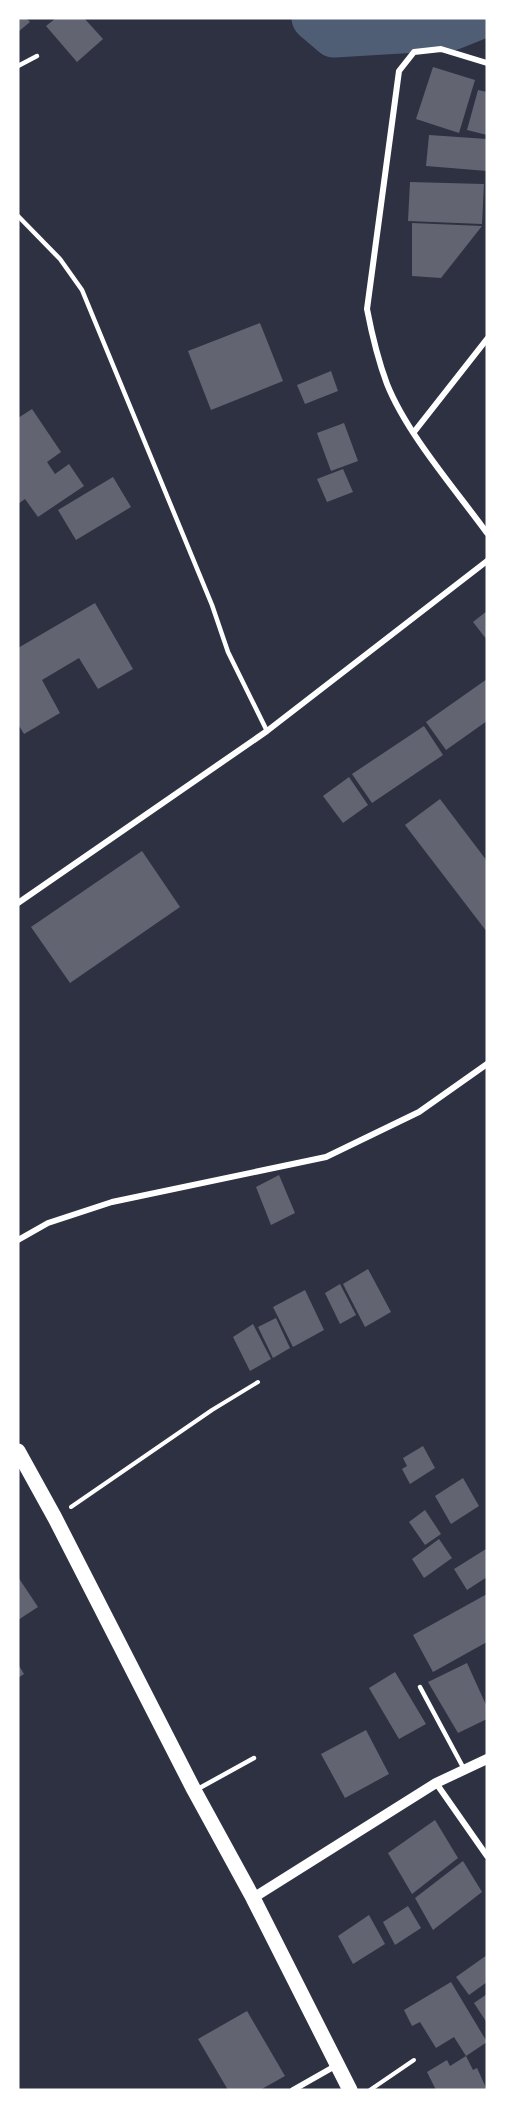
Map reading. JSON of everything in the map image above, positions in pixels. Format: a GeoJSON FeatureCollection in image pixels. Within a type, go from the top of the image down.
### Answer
{"type":"FeatureCollection","features":[{"type":"Feature","properties":{"kind":"main road"},"geometry":{"type":"LineString","coordinates":[[18,1451],[55,1518],[194,1790],[253,1898],[350,2090]]}},
{"type":"Feature","properties":{"kind":"street"},"geometry":{"type":"LineString","coordinates":[[487,63],[441,49],[414,52],[399,71],[367,309],[375,346],[388,386],[414,432],[487,533]]}},
{"type":"Feature","properties":{"kind":"street"},"geometry":{"type":"LineString","coordinates":[[414,432],[487,339]]}},
{"type":"Feature","properties":{"kind":"street"},"geometry":{"type":"LineString","coordinates":[[18,903],[267,731],[487,561]]}},
{"type":"Feature","properties":{"kind":"street"},"geometry":{"type":"LineString","coordinates":[[18,1240],[48,1223],[112,1202],[326,1157],[419,1112],[487,1064]]}},
{"type":"Feature","properties":{"kind":"street"},"geometry":{"type":"LineString","coordinates":[[253,1898],[436,1783],[487,1759]]}},
{"type":"Feature","properties":{"kind":"street"},"geometry":{"type":"LineString","coordinates":[[436,1783],[487,1856]]}},
{"type":"Feature","properties":{"kind":"street"},"geometry":{"type":"LineString","coordinates":[[293,2090],[337,2064]]}},
{"type":"Feature","properties":{"kind":"lane"},"geometry":{"type":"LineString","coordinates":[[18,66],[37,56]]}},
{"type":"Feature","properties":{"kind":"lane"},"geometry":{"type":"LineString","coordinates":[[18,216],[60,259],[82,290],[212,604],[228,652],[267,731]]}},
{"type":"Feature","properties":{"kind":"lane"},"geometry":{"type":"LineString","coordinates":[[420,1687],[464,1769]]}},
{"type":"Feature","properties":{"kind":"lane"},"geometry":{"type":"LineString","coordinates":[[194,1790],[254,1758]]}},
{"type":"Feature","properties":{"kind":"path"},"geometry":{"type":"LineString","coordinates":[[55,1518],[212,1410],[258,1382]]}},
{"type":"Feature","properties":{"kind":"path"},"geometry":{"type":"LineString","coordinates":[[370,2090],[414,2060]]}},
{"type":"Feature","properties":{"kind":"building"},"geometry":{"type":"Polygon","coordinates":[[[18,18],[26,18],[30,22],[18,32],[18,18]]]}},
{"type":"Feature","properties":{"kind":"building"},"geometry":{"type":"Polygon","coordinates":[[[56,18],[84,18],[103,39],[77,62],[46,26],[56,18]]]}},
{"type":"Feature","properties":{"kind":"building"},"geometry":{"type":"Polygon","coordinates":[[[433,67],[475,80],[459,133],[416,119],[433,67]]]}},
{"type":"Feature","properties":{"kind":"building"},"geometry":{"type":"Polygon","coordinates":[[[478,90],[487,92],[487,135],[467,130],[478,90]]]}},
{"type":"Feature","properties":{"kind":"building"},"geometry":{"type":"Polygon","coordinates":[[[429,135],[487,139],[487,171],[426,166],[429,135]]]}},
{"type":"Feature","properties":{"kind":"building"},"geometry":{"type":"Polygon","coordinates":[[[410,182],[484,184],[482,224],[408,221],[410,182]]]}},
{"type":"Feature","properties":{"kind":"building"},"geometry":{"type":"Polygon","coordinates":[[[412,223],[482,226],[441,278],[412,276],[412,223]]]}},
{"type":"Feature","properties":{"kind":"building"},"geometry":{"type":"Polygon","coordinates":[[[260,323],[283,381],[211,410],[188,351],[260,323]]]}},
{"type":"Feature","properties":{"kind":"building"},"geometry":{"type":"Polygon","coordinates":[[[331,371],[338,391],[305,404],[297,385],[331,371]]]}},
{"type":"Feature","properties":{"kind":"building"},"geometry":{"type":"Polygon","coordinates":[[[32,409],[61,452],[47,462],[55,474],[69,464],[84,486],[38,517],[25,499],[18,504],[18,418],[32,409]]]}},
{"type":"Feature","properties":{"kind":"building"},"geometry":{"type":"Polygon","coordinates":[[[344,423],[358,461],[331,471],[317,433],[344,423]]]}},
{"type":"Feature","properties":{"kind":"building"},"geometry":{"type":"Polygon","coordinates":[[[343,469],[353,492],[327,502],[317,479],[343,469]]]}},
{"type":"Feature","properties":{"kind":"building"},"geometry":{"type":"Polygon","coordinates":[[[113,477],[131,507],[76,540],[58,510],[113,477]]]}},
{"type":"Feature","properties":{"kind":"building"},"geometry":{"type":"Polygon","coordinates":[[[95,603],[133,669],[98,689],[79,658],[42,680],[60,713],[24,734],[18,724],[18,648],[95,603]]]}},
{"type":"Feature","properties":{"kind":"building"},"geometry":{"type":"Polygon","coordinates":[[[487,611],[487,640],[473,622],[487,611]]]}},
{"type":"Feature","properties":{"kind":"building"},"geometry":{"type":"Polygon","coordinates":[[[487,679],[487,721],[446,750],[426,722],[487,679]]]}},
{"type":"Feature","properties":{"kind":"building"},"geometry":{"type":"Polygon","coordinates":[[[424,726],[443,755],[372,803],[352,774],[424,726]]]}},
{"type":"Feature","properties":{"kind":"building"},"geometry":{"type":"Polygon","coordinates":[[[349,777],[368,805],[343,823],[323,796],[349,777]]]}},
{"type":"Feature","properties":{"kind":"building"},"geometry":{"type":"Polygon","coordinates":[[[440,799],[487,861],[487,932],[405,825],[440,799]]]}},
{"type":"Feature","properties":{"kind":"building"},"geometry":{"type":"Polygon","coordinates":[[[142,851],[180,907],[70,983],[31,927],[142,851]]]}},
{"type":"Feature","properties":{"kind":"building"},"geometry":{"type":"Polygon","coordinates":[[[279,1175],[295,1213],[271,1225],[256,1187],[279,1175]]]}},
{"type":"Feature","properties":{"kind":"building"},"geometry":{"type":"Polygon","coordinates":[[[368,1269],[391,1312],[365,1327],[343,1284],[368,1269]]]}},
{"type":"Feature","properties":{"kind":"building"},"geometry":{"type":"Polygon","coordinates":[[[340,1284],[356,1315],[340,1324],[325,1293],[340,1284]]]}},
{"type":"Feature","properties":{"kind":"building"},"geometry":{"type":"Polygon","coordinates":[[[305,1290],[324,1330],[293,1347],[273,1307],[305,1290]]]}},
{"type":"Feature","properties":{"kind":"building"},"geometry":{"type":"Polygon","coordinates":[[[276,1318],[290,1348],[273,1358],[258,1327],[276,1318]]]}},
{"type":"Feature","properties":{"kind":"building"},"geometry":{"type":"Polygon","coordinates":[[[253,1324],[271,1359],[250,1371],[233,1337],[253,1324]]]}},
{"type":"Feature","properties":{"kind":"building"},"geometry":{"type":"Polygon","coordinates":[[[423,1446],[435,1468],[410,1484],[402,1469],[407,1466],[403,1458],[423,1446]]]}},
{"type":"Feature","properties":{"kind":"building"},"geometry":{"type":"Polygon","coordinates":[[[463,1478],[479,1506],[451,1524],[435,1496],[463,1478]]]}},
{"type":"Feature","properties":{"kind":"building"},"geometry":{"type":"Polygon","coordinates":[[[425,1510],[441,1534],[425,1545],[409,1522],[425,1510]]]}},
{"type":"Feature","properties":{"kind":"building"},"geometry":{"type":"Polygon","coordinates":[[[439,1539],[452,1558],[424,1578],[412,1559],[439,1539]]]}},
{"type":"Feature","properties":{"kind":"building"},"geometry":{"type":"Polygon","coordinates":[[[486,1549],[487,1577],[467,1590],[454,1569],[486,1549]]]}},
{"type":"Feature","properties":{"kind":"building"},"geometry":{"type":"Polygon","coordinates":[[[18,1577],[38,1607],[18,1620],[18,1577]]]}},
{"type":"Feature","properties":{"kind":"building"},"geometry":{"type":"Polygon","coordinates":[[[487,1594],[487,1642],[433,1672],[413,1635],[487,1594]]]}},
{"type":"Feature","properties":{"kind":"building"},"geometry":{"type":"Polygon","coordinates":[[[467,1663],[487,1707],[487,1719],[458,1733],[428,1682],[467,1663]]]}},
{"type":"Feature","properties":{"kind":"building"},"geometry":{"type":"Polygon","coordinates":[[[18,1664],[24,1674],[18,1678],[18,1664]]]}},
{"type":"Feature","properties":{"kind":"building"},"geometry":{"type":"Polygon","coordinates":[[[395,1672],[426,1724],[399,1739],[369,1688],[395,1672]]]}},
{"type":"Feature","properties":{"kind":"building"},"geometry":{"type":"Polygon","coordinates":[[[366,1730],[389,1774],[345,1798],[321,1754],[366,1730]]]}},
{"type":"Feature","properties":{"kind":"building"},"geometry":{"type":"Polygon","coordinates":[[[435,1820],[458,1858],[412,1894],[388,1853],[435,1820]]]}},
{"type":"Feature","properties":{"kind":"building"},"geometry":{"type":"Polygon","coordinates":[[[463,1861],[482,1892],[433,1930],[415,1898],[463,1861]]]}},
{"type":"Feature","properties":{"kind":"building"},"geometry":{"type":"Polygon","coordinates":[[[408,1906],[421,1928],[395,1945],[383,1922],[408,1906]]]}},
{"type":"Feature","properties":{"kind":"building"},"geometry":{"type":"Polygon","coordinates":[[[369,1915],[385,1944],[353,1964],[338,1936],[369,1915]]]}},
{"type":"Feature","properties":{"kind":"building"},"geometry":{"type":"Polygon","coordinates":[[[487,1955],[487,1982],[469,1995],[456,1977],[487,1955]]]}},
{"type":"Feature","properties":{"kind":"building"},"geometry":{"type":"Polygon","coordinates":[[[451,1982],[487,2042],[466,2056],[454,2037],[436,2048],[420,2022],[412,2026],[404,2010],[451,1982]]]}},
{"type":"Feature","properties":{"kind":"building"},"geometry":{"type":"Polygon","coordinates":[[[487,1994],[487,2023],[474,2003],[487,1994]]]}},
{"type":"Feature","properties":{"kind":"building"},"geometry":{"type":"Polygon","coordinates":[[[247,2011],[285,2076],[260,2090],[228,2090],[198,2039],[247,2011]]]}},
{"type":"Feature","properties":{"kind":"building"},"geometry":{"type":"Polygon","coordinates":[[[466,2056],[473,2070],[477,2068],[487,2090],[436,2090],[427,2072],[447,2060],[450,2066],[466,2056]]]}},
{"type":"Feature","properties":{"kind":"waterway"},"geometry":{"type":"LineString","coordinates":[[314,18],[334,35],[451,28],[476,18]]}}]}
